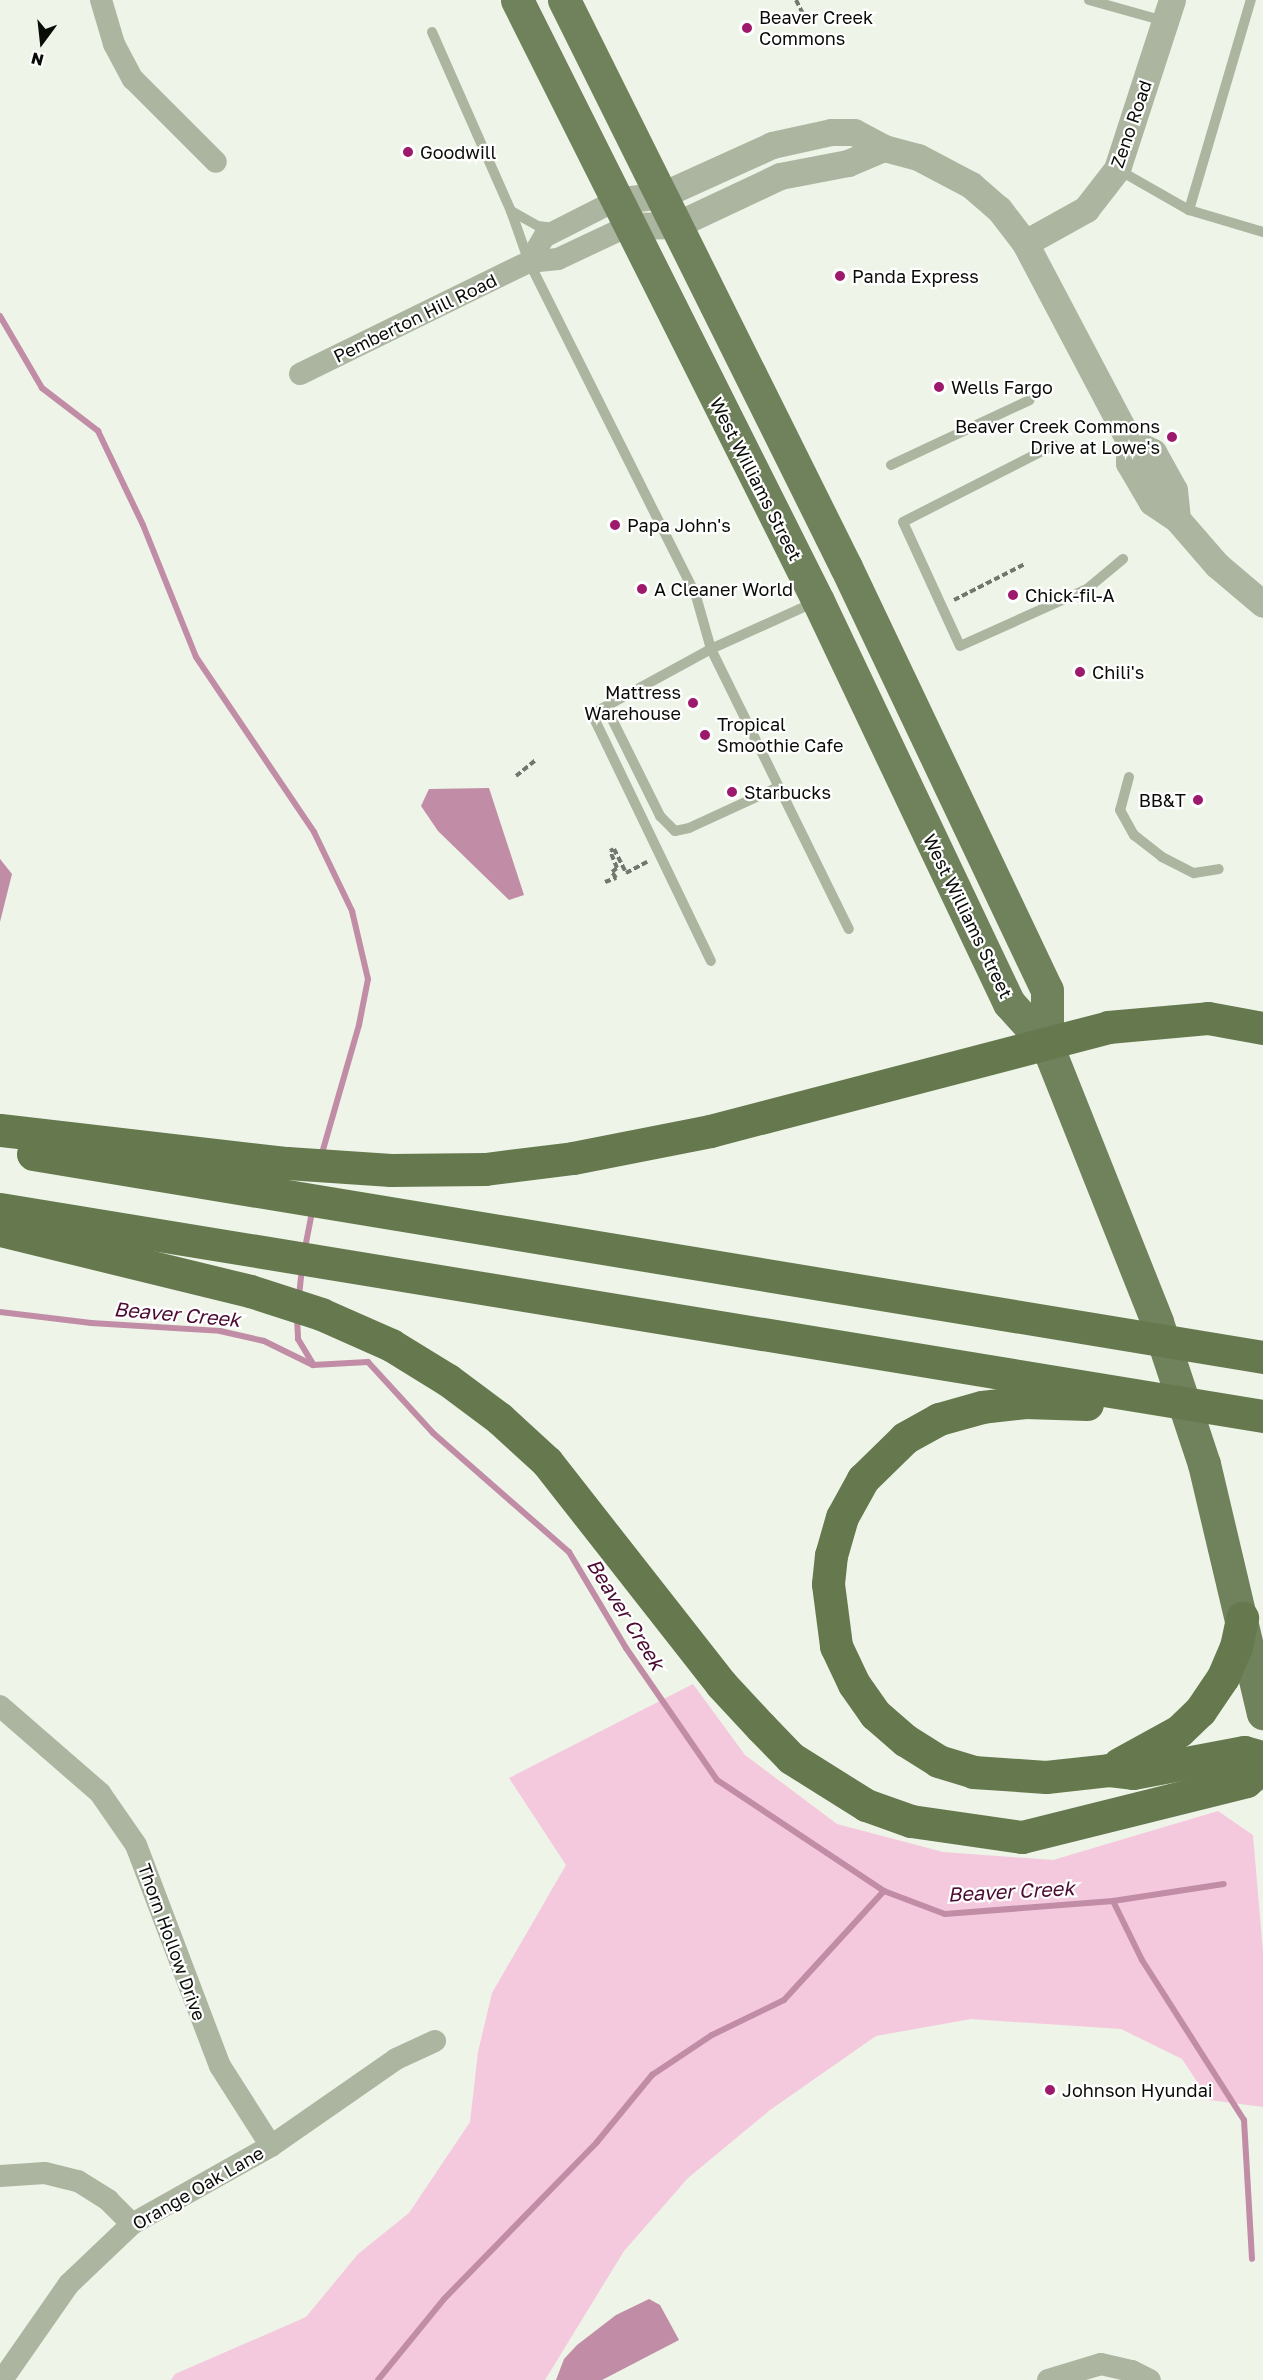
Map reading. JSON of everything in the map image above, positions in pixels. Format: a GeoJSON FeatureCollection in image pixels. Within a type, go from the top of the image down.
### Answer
{"type":"FeatureCollection","features":[{"type":"Feature","properties":{"kind":"highway"},"geometry":{"type":"LineString","coordinates":[[0,1130],[287,1163],[391,1170],[485,1169],[573,1158],[711,1131],[1047,1045],[1108,1027],[1163,1019],[1208,1017],[1263,1028]]}},
{"type":"Feature","properties":{"kind":"highway"},"geometry":{"type":"LineString","coordinates":[[0,1148],[1263,1357]]}},
{"type":"Feature","properties":{"kind":"highway"},"geometry":{"type":"LineString","coordinates":[[0,1209],[1263,1416]]}},
{"type":"Feature","properties":{"kind":"highway"},"geometry":{"type":"LineString","coordinates":[[0,1230],[250,1291],[321,1314],[391,1345],[448,1380],[499,1418],[547,1462],[721,1684],[791,1758],[866,1805],[911,1821],[1022,1837],[1246,1781],[1263,1767]]}},
{"type":"Feature","properties":{"kind":"highway"},"geometry":{"type":"LineString","coordinates":[[1221,1409],[1025,1402],[982,1407],[939,1419],[905,1438],[863,1479],[842,1517],[831,1555],[830,1613],[837,1646],[854,1684],[875,1714],[904,1740],[938,1761],[973,1772],[1046,1777],[1110,1770],[1133,1773],[1244,1752],[1263,1757]]}},
{"type":"Feature","properties":{"kind":"highway"},"geometry":{"type":"LineString","coordinates":[[1110,1770],[1179,1731],[1200,1711],[1223,1677],[1236,1647],[1242,1617]]}},
{"type":"Feature","properties":{"kind":"main road","name":"West Williams Street"},"geometry":{"type":"LineString","coordinates":[[517,0],[622,214],[818,601],[1009,1003],[1047,1045]]}},
{"type":"Feature","properties":{"kind":"main road"},"geometry":{"type":"LineString","coordinates":[[564,0],[846,567],[1047,990],[1047,1045],[1157,1322],[1215,1500],[1263,1713]]}},
{"type":"Feature","properties":{"kind":"street"},"geometry":{"type":"LineString","coordinates":[[101,0],[114,44],[133,79],[216,162]]}},
{"type":"Feature","properties":{"kind":"street","name":"Zeno Road"},"geometry":{"type":"LineString","coordinates":[[1025,243],[1086,209],[1117,169],[1169,11]]}},
{"type":"Feature","properties":{"kind":"street"},"geometry":{"type":"LineString","coordinates":[[530,262],[544,237],[560,229],[622,214],[793,138],[854,132],[884,148],[918,157],[971,185],[999,209],[1025,243],[1129,440],[1130,463],[1152,502],[1177,519],[1217,565],[1263,604]]}},
{"type":"Feature","properties":{"kind":"street"},"geometry":{"type":"LineString","coordinates":[[622,214],[676,225],[780,176],[848,163],[884,148]]}},
{"type":"Feature","properties":{"kind":"street","name":"Pemberton Hill Road"},"geometry":{"type":"LineString","coordinates":[[300,374],[530,262],[558,259],[622,214]]}},
{"type":"Feature","properties":{"kind":"street","name":"Thorn Hollow Drive"},"geometry":{"type":"LineString","coordinates":[[0,1706],[100,1793],[136,1845],[220,2066],[272,2146]]}},
{"type":"Feature","properties":{"kind":"street","name":"Orange Oak Lane"},"geometry":{"type":"LineString","coordinates":[[2,2380],[69,2284],[132,2224],[272,2146],[396,2060],[435,2041]]}},
{"type":"Feature","properties":{"kind":"street"},"geometry":{"type":"LineString","coordinates":[[0,2176],[45,2173],[78,2181],[108,2200],[132,2224]]}},
{"type":"Feature","properties":{"kind":"street"},"geometry":{"type":"LineString","coordinates":[[1048,2380],[1082,2366],[1101,2364],[1132,2371],[1150,2380]]}},
{"type":"Feature","properties":{"kind":"lane"},"geometry":{"type":"LineString","coordinates":[[1089,0],[1169,11]]}},
{"type":"Feature","properties":{"kind":"lane"},"geometry":{"type":"LineString","coordinates":[[1189,210],[1251,0]]}},
{"type":"Feature","properties":{"kind":"lane"},"geometry":{"type":"LineString","coordinates":[[432,32],[511,211],[530,262],[696,596],[711,649],[849,929]]}},
{"type":"Feature","properties":{"kind":"lane"},"geometry":{"type":"LineString","coordinates":[[1117,169],[1189,210],[1263,232]]}},
{"type":"Feature","properties":{"kind":"lane"},"geometry":{"type":"LineString","coordinates":[[511,211],[538,226],[560,229]]}},
{"type":"Feature","properties":{"kind":"lane"},"geometry":{"type":"LineString","coordinates":[[891,465],[1030,400]]}},
{"type":"Feature","properties":{"kind":"lane"},"geometry":{"type":"LineString","coordinates":[[1054,445],[903,522],[960,646],[1087,589],[1123,559]]}},
{"type":"Feature","properties":{"kind":"lane"},"geometry":{"type":"LineString","coordinates":[[711,961],[592,714],[711,649],[818,601]]}},
{"type":"Feature","properties":{"kind":"lane"},"geometry":{"type":"LineString","coordinates":[[606,707],[660,816],[675,831],[689,828],[778,787]]}},
{"type":"Feature","properties":{"kind":"lane"},"geometry":{"type":"LineString","coordinates":[[1129,777],[1120,810],[1134,835],[1162,857],[1194,873],[1219,869]]}},
{"type":"Feature","properties":{"kind":"path"},"geometry":{"type":"LineString","coordinates":[[796,0],[805,18]]}},
{"type":"Feature","properties":{"kind":"path"},"geometry":{"type":"LineString","coordinates":[[948,603],[1025,564]]}},
{"type":"Feature","properties":{"kind":"path"},"geometry":{"type":"LineString","coordinates":[[516,776],[537,760]]}},
{"type":"Feature","properties":{"kind":"path"},"geometry":{"type":"LineString","coordinates":[[615,878],[612,872],[617,868],[610,851],[614,849],[626,873]]}},
{"type":"Feature","properties":{"kind":"path"},"geometry":{"type":"LineString","coordinates":[[605,882],[647,862]]}},
{"type":"Feature","properties":{"kind":"shaded area"},"geometry":{"type":"Polygon","coordinates":[[[489,788],[524,895],[509,900],[438,831],[421,806],[429,789],[489,788]]]}},
{"type":"Feature","properties":{"kind":"shaded area"},"geometry":{"type":"Polygon","coordinates":[[[0,859],[12,874],[0,922],[0,859]]]}},
{"type":"Feature","properties":{"kind":"shaded area"},"geometry":{"type":"Polygon","coordinates":[[[693,1684],[745,1755],[837,1824],[943,1852],[1053,1860],[1218,1811],[1253,1835],[1263,1952],[1263,2107],[1209,2100],[1182,2059],[1121,2029],[971,2019],[876,2036],[770,2110],[688,2178],[624,2251],[545,2380],[171,2380],[175,2374],[306,2317],[358,2254],[409,2213],[470,2122],[478,2052],[492,1993],[566,1865],[509,1778],[693,1684]]]}},
{"type":"Feature","properties":{"kind":"shaded area"},"geometry":{"type":"Polygon","coordinates":[[[649,2299],[660,2305],[679,2340],[602,2380],[556,2380],[564,2359],[577,2345],[616,2315],[649,2299]]]}},
{"type":"Feature","properties":{"kind":"waterway"},"geometry":{"type":"LineString","coordinates":[[0,316],[42,388],[98,431],[143,525],[196,657],[314,832],[352,911],[368,979],[359,1025],[321,1157]]}},
{"type":"Feature","properties":{"kind":"waterway"},"geometry":{"type":"LineString","coordinates":[[305,1248],[312,1211]]}},
{"type":"Feature","properties":{"kind":"waterway"},"geometry":{"type":"LineString","coordinates":[[299,1296],[302,1267]]}},
{"type":"Feature","properties":{"kind":"waterway","name":"Beaver Creek"},"geometry":{"type":"LineString","coordinates":[[0,1312],[91,1323],[220,1331],[264,1341],[313,1365],[368,1362],[433,1433],[569,1552],[626,1648],[717,1780],[884,1891],[945,1914],[1113,1901],[1224,1884]]}},
{"type":"Feature","properties":{"kind":"waterway"},"geometry":{"type":"LineString","coordinates":[[297,1318],[298,1339],[313,1364]]}},
{"type":"Feature","properties":{"kind":"waterway"},"geometry":{"type":"LineString","coordinates":[[378,2380],[444,2299],[597,2142],[652,2075],[712,2035],[784,2000],[884,1891]]}},
{"type":"Feature","properties":{"kind":"waterway"},"geometry":{"type":"LineString","coordinates":[[1113,1901],[1142,1960],[1244,2120],[1252,2259]]}},
{"type":"Feature","properties":{"kind":"place","name":"Beaver Creek Commons"},"geometry":{"type":"Point","coordinates":[747,28]}},
{"type":"Feature","properties":{"kind":"place","name":"Goodwill"},"geometry":{"type":"Point","coordinates":[408,152]}},
{"type":"Feature","properties":{"kind":"place","name":"Panda Express"},"geometry":{"type":"Point","coordinates":[840,276]}},
{"type":"Feature","properties":{"kind":"place","name":"Wells Fargo"},"geometry":{"type":"Point","coordinates":[939,387]}},
{"type":"Feature","properties":{"kind":"place","name":"Beaver Creek Commons Drive at Lowe's"},"geometry":{"type":"Point","coordinates":[1172,437]}},
{"type":"Feature","properties":{"kind":"place","name":"Papa John's"},"geometry":{"type":"Point","coordinates":[615,525]}},
{"type":"Feature","properties":{"kind":"place","name":"A Cleaner World"},"geometry":{"type":"Point","coordinates":[642,589]}},
{"type":"Feature","properties":{"kind":"place","name":"Chick-fil-A"},"geometry":{"type":"Point","coordinates":[1013,595]}},
{"type":"Feature","properties":{"kind":"place","name":"Chili's"},"geometry":{"type":"Point","coordinates":[1080,672]}},
{"type":"Feature","properties":{"kind":"place","name":"Mattress Warehouse"},"geometry":{"type":"Point","coordinates":[693,703]}},
{"type":"Feature","properties":{"kind":"place","name":"Tropical Smoothie Cafe"},"geometry":{"type":"Point","coordinates":[705,735]}},
{"type":"Feature","properties":{"kind":"place","name":"Starbucks"},"geometry":{"type":"Point","coordinates":[732,792]}},
{"type":"Feature","properties":{"kind":"place","name":"BB&T"},"geometry":{"type":"Point","coordinates":[1198,800]}},
{"type":"Feature","properties":{"kind":"place","name":"Johnson Hyundai"},"geometry":{"type":"Point","coordinates":[1050,2090]}}]}
